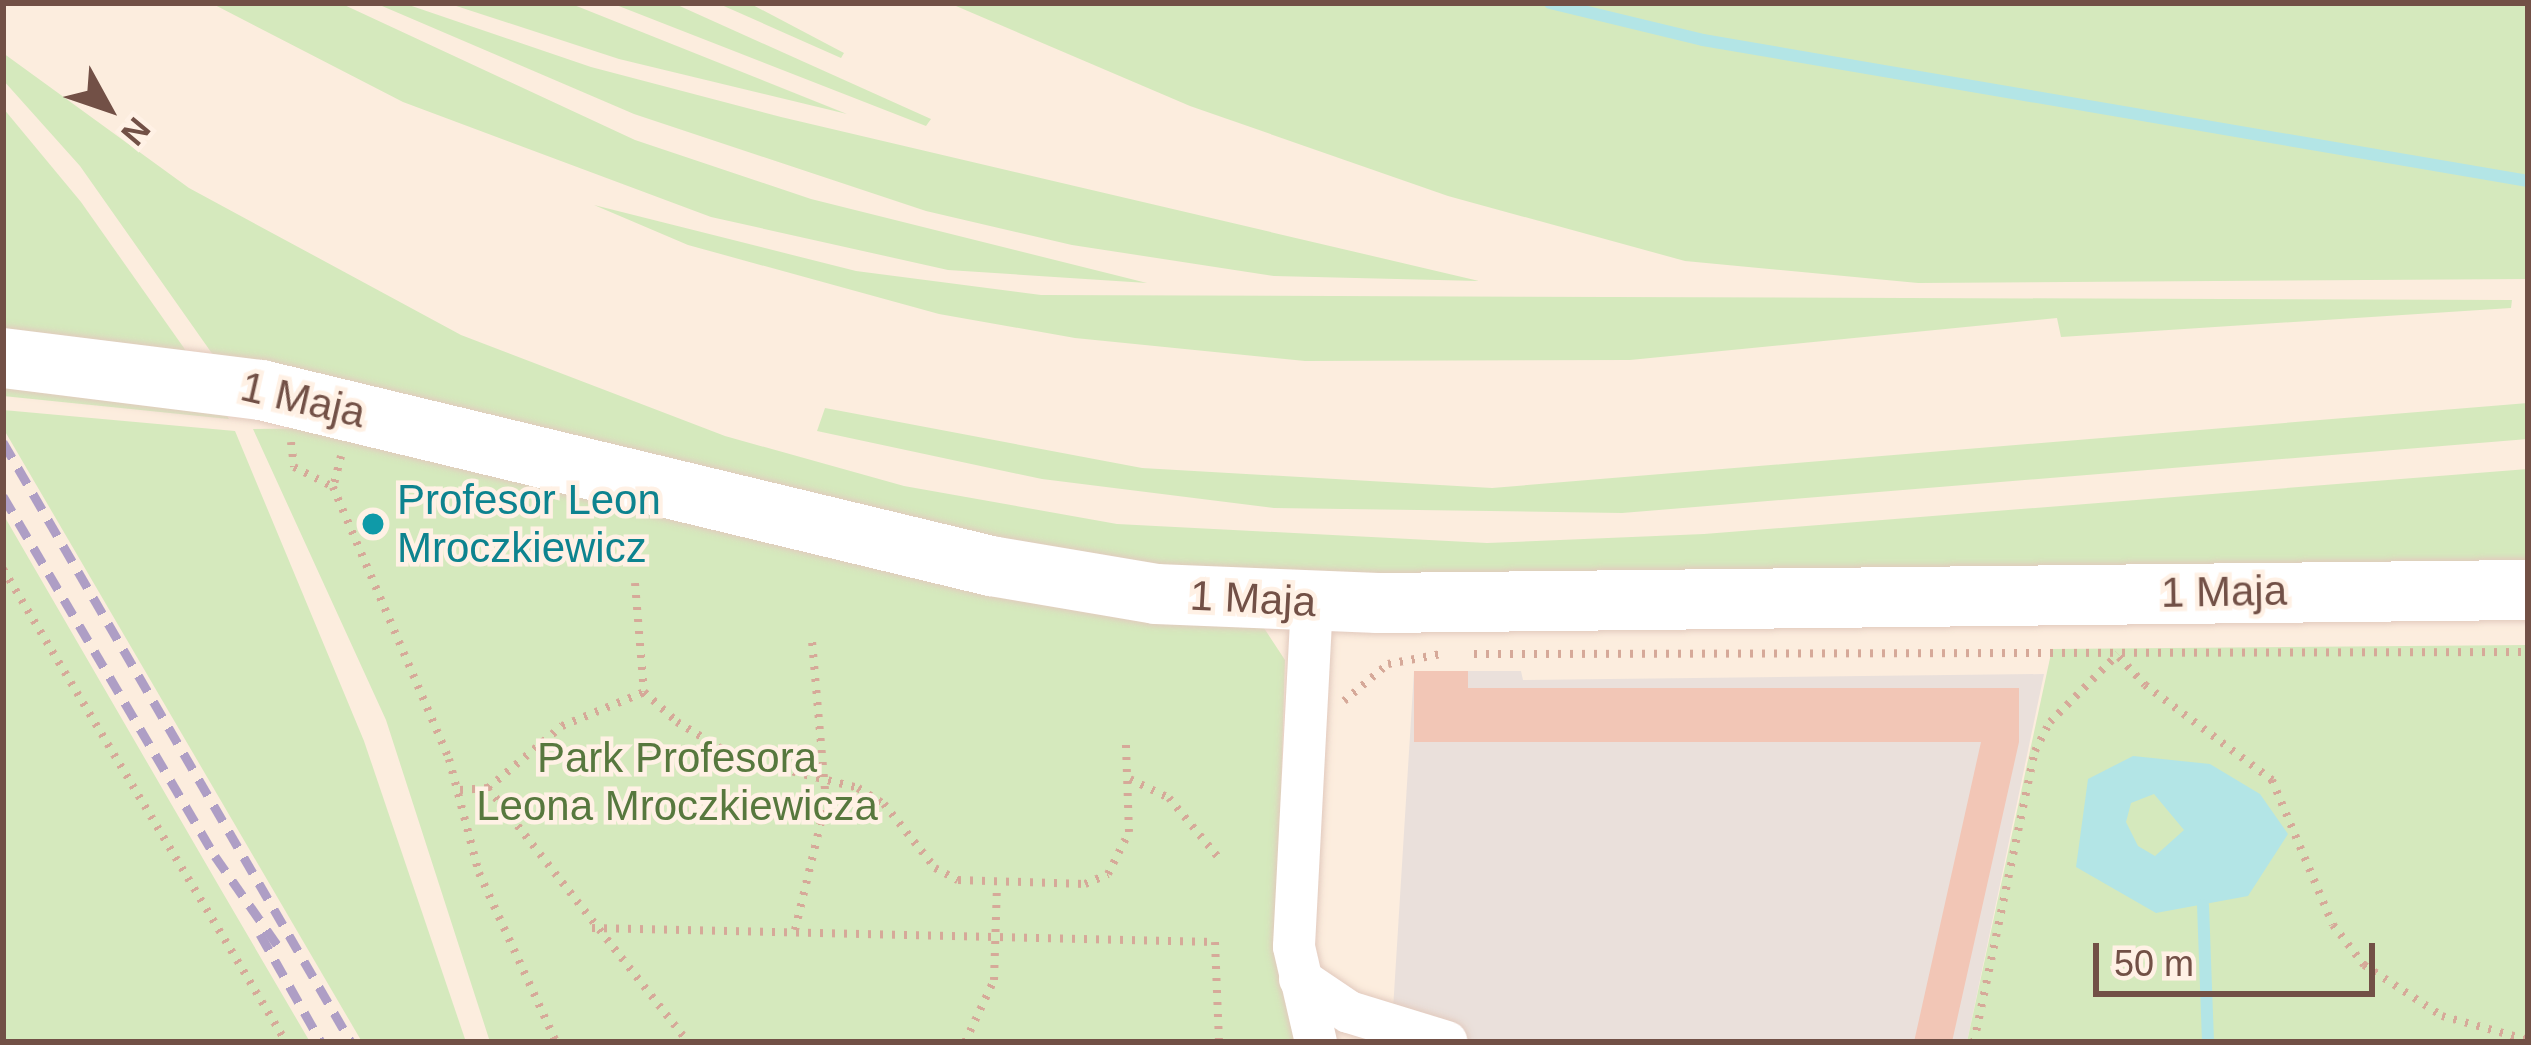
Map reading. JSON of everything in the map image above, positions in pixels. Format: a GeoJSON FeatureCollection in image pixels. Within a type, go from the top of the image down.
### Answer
{"type":"FeatureCollection","features":[{"type":"Feature","properties":{"kind":"street","name":"1 Maja"},"geometry":{"type":"LineString","coordinates":[[3,358],[261,390],[1073,582],[1312,602],[2528,590]]}},
{"type":"Feature","properties":{"kind":"street"},"geometry":{"type":"LineString","coordinates":[[1312,602],[1294,947],[1316,1042]]}},
{"type":"Feature","properties":{"kind":"street"},"geometry":{"type":"LineString","coordinates":[[1300,979],[1348,1012],[1447,1042]]}},
{"type":"Feature","properties":{"kind":"path"},"geometry":{"type":"LineString","coordinates":[[293,427],[290,461],[333,487],[460,790],[479,873],[556,1042]]}},
{"type":"Feature","properties":{"kind":"path"},"geometry":{"type":"LineString","coordinates":[[3,568],[286,1042]]}},
{"type":"Feature","properties":{"kind":"path"},"geometry":{"type":"LineString","coordinates":[[635,583],[644,692],[704,742],[828,778],[884,805],[935,868],[958,880],[1085,884],[1108,874],[1124,856],[1130,779],[1126,744]]}},
{"type":"Feature","properties":{"kind":"path"},"geometry":{"type":"LineString","coordinates":[[1974,1042],[2035,752],[2050,722],[2118,656],[2130,593]]}},
{"type":"Feature","properties":{"kind":"path"},"geometry":{"type":"LineString","coordinates":[[795,930],[828,778],[812,640]]}},
{"type":"Feature","properties":{"kind":"path"},"geometry":{"type":"LineString","coordinates":[[1306,712],[1337,707],[1388,664],[1437,654],[2528,652]]}},
{"type":"Feature","properties":{"kind":"path"},"geometry":{"type":"LineString","coordinates":[[2118,656],[2145,685],[2272,780],[2332,925],[2364,965],[2442,1016],[2528,1040]]}},
{"type":"Feature","properties":{"kind":"path"},"geometry":{"type":"LineString","coordinates":[[460,790],[488,788],[562,726],[644,692]]}},
{"type":"Feature","properties":{"kind":"path"},"geometry":{"type":"LineString","coordinates":[[1130,779],[1169,798],[1218,857]]}},
{"type":"Feature","properties":{"kind":"path"},"geometry":{"type":"LineString","coordinates":[[488,788],[592,928],[688,1042]]}},
{"type":"Feature","properties":{"kind":"path"},"geometry":{"type":"LineString","coordinates":[[965,1042],[994,980],[997,884]]}},
{"type":"Feature","properties":{"kind":"path"},"geometry":{"type":"LineString","coordinates":[[592,928],[1214,942],[1219,1042]]}},
{"type":"Feature","properties":{"kind":"shaded area"},"geometry":{"type":"Polygon","coordinates":[[[1414,671],[1521,671],[1523,680],[2044,674],[1967,1042],[1391,1042],[1414,671]]]}},
{"type":"Feature","properties":{"kind":"green space"},"geometry":{"type":"Polygon","coordinates":[[[211,3],[340,3],[635,140],[811,199],[1147,283],[948,270],[711,217],[403,102],[211,3]]]}},
{"type":"Feature","properties":{"kind":"green space"},"geometry":{"type":"Polygon","coordinates":[[[375,3],[403,3],[591,67],[781,117],[1479,281],[1274,276],[1072,245],[926,211],[634,114],[375,3]]]}},
{"type":"Feature","properties":{"kind":"green space"},"geometry":{"type":"Polygon","coordinates":[[[447,3],[569,3],[847,114],[619,59],[447,3]]]}},
{"type":"Feature","properties":{"kind":"green space"},"geometry":{"type":"Polygon","coordinates":[[[611,3],[673,3],[931,119],[926,126],[611,3]]]}},
{"type":"Feature","properties":{"kind":"green space"},"geometry":{"type":"Polygon","coordinates":[[[717,3],[749,3],[844,53],[841,58],[717,3]]]}},
{"type":"Feature","properties":{"kind":"green space"},"geometry":{"type":"Polygon","coordinates":[[[949,3],[2528,3],[2528,279],[1918,283],[1685,261],[1448,196],[1190,106],[949,3]]]}},
{"type":"Feature","properties":{"kind":"green space"},"geometry":{"type":"Polygon","coordinates":[[[3,53],[189,188],[461,335],[725,436],[904,486],[1117,524],[1487,543],[1704,534],[2528,469],[2528,574],[1160,575],[218,362],[80,166],[3,80],[3,53]]]}},
{"type":"Feature","properties":{"kind":"green space"},"geometry":{"type":"Polygon","coordinates":[[[3,108],[81,202],[191,358],[3,339],[3,108]]]}},
{"type":"Feature","properties":{"kind":"green space"},"geometry":{"type":"Polygon","coordinates":[[[594,205],[856,271],[1041,295],[2512,300],[2511,308],[2061,337],[2057,318],[1630,360],[1305,361],[1075,338],[939,314],[688,245],[594,205]]]}},
{"type":"Feature","properties":{"kind":"green space"},"geometry":{"type":"Polygon","coordinates":[[[3,378],[217,400],[229,419],[3,396],[3,378]]]}},
{"type":"Feature","properties":{"kind":"green space"},"geometry":{"type":"Polygon","coordinates":[[[2528,403],[2528,439],[1622,513],[1274,508],[1042,479],[817,431],[825,408],[1142,468],[1492,488],[2528,403]]]}},
{"type":"Feature","properties":{"kind":"green space"},"geometry":{"type":"Polygon","coordinates":[[[3,410],[235,431],[364,741],[466,1042],[362,1042],[3,428],[3,410]]]}},
{"type":"Feature","properties":{"kind":"green space","name":"Park Profesora Leona Mroczkiewicza"},"geometry":{"type":"Polygon","coordinates":[[[330,428],[1264,628],[1285,660],[1276,954],[1300,1042],[490,1042],[386,720],[253,429],[330,428]]]}},
{"type":"Feature","properties":{"kind":"green space"},"geometry":{"type":"Polygon","coordinates":[[[3,514],[220,888],[310,1042],[3,1042],[3,514]]]}},
{"type":"Feature","properties":{"kind":"green space"},"geometry":{"type":"Polygon","coordinates":[[[2528,645],[2528,1042],[1967,1042],[2052,649],[2528,645]]]}},
{"type":"Feature","properties":{"kind":"water"},"geometry":{"type":"Polygon","coordinates":[[[2133,756],[2210,764],[2260,794],[2288,834],[2248,896],[2156,913],[2076,867],[2088,779],[2133,756]],[[2154,794],[2131,803],[2126,822],[2138,846],[2155,856],[2184,830],[2154,794]]]}},
{"type":"Feature","properties":{"kind":"building"},"geometry":{"type":"Polygon","coordinates":[[[1414,671],[1468,671],[1468,688],[2019,688],[2019,742],[1952,1042],[1914,1042],[1981,742],[1414,742],[1414,671]]]}},
{"type":"Feature","properties":{"kind":"waterway"},"geometry":{"type":"LineString","coordinates":[[1550,3],[1703,40],[2528,181]]}},
{"type":"Feature","properties":{"kind":"waterway"},"geometry":{"type":"LineString","coordinates":[[2203,905],[2208,1042]]}},
{"type":"Feature","properties":{"kind":"railway"},"geometry":{"type":"LineString","coordinates":[[3,442],[351,1042]]}},
{"type":"Feature","properties":{"kind":"railway"},"geometry":{"type":"LineString","coordinates":[[3,496],[215,856],[278,946]]}},
{"type":"Feature","properties":{"kind":"railway"},"geometry":{"type":"LineString","coordinates":[[260,934],[321,1042]]}},
{"type":"Feature","properties":{"kind":"place","name":"Profesor Leon Mroczkiewicz"},"geometry":{"type":"Point","coordinates":[373,524]}}]}
